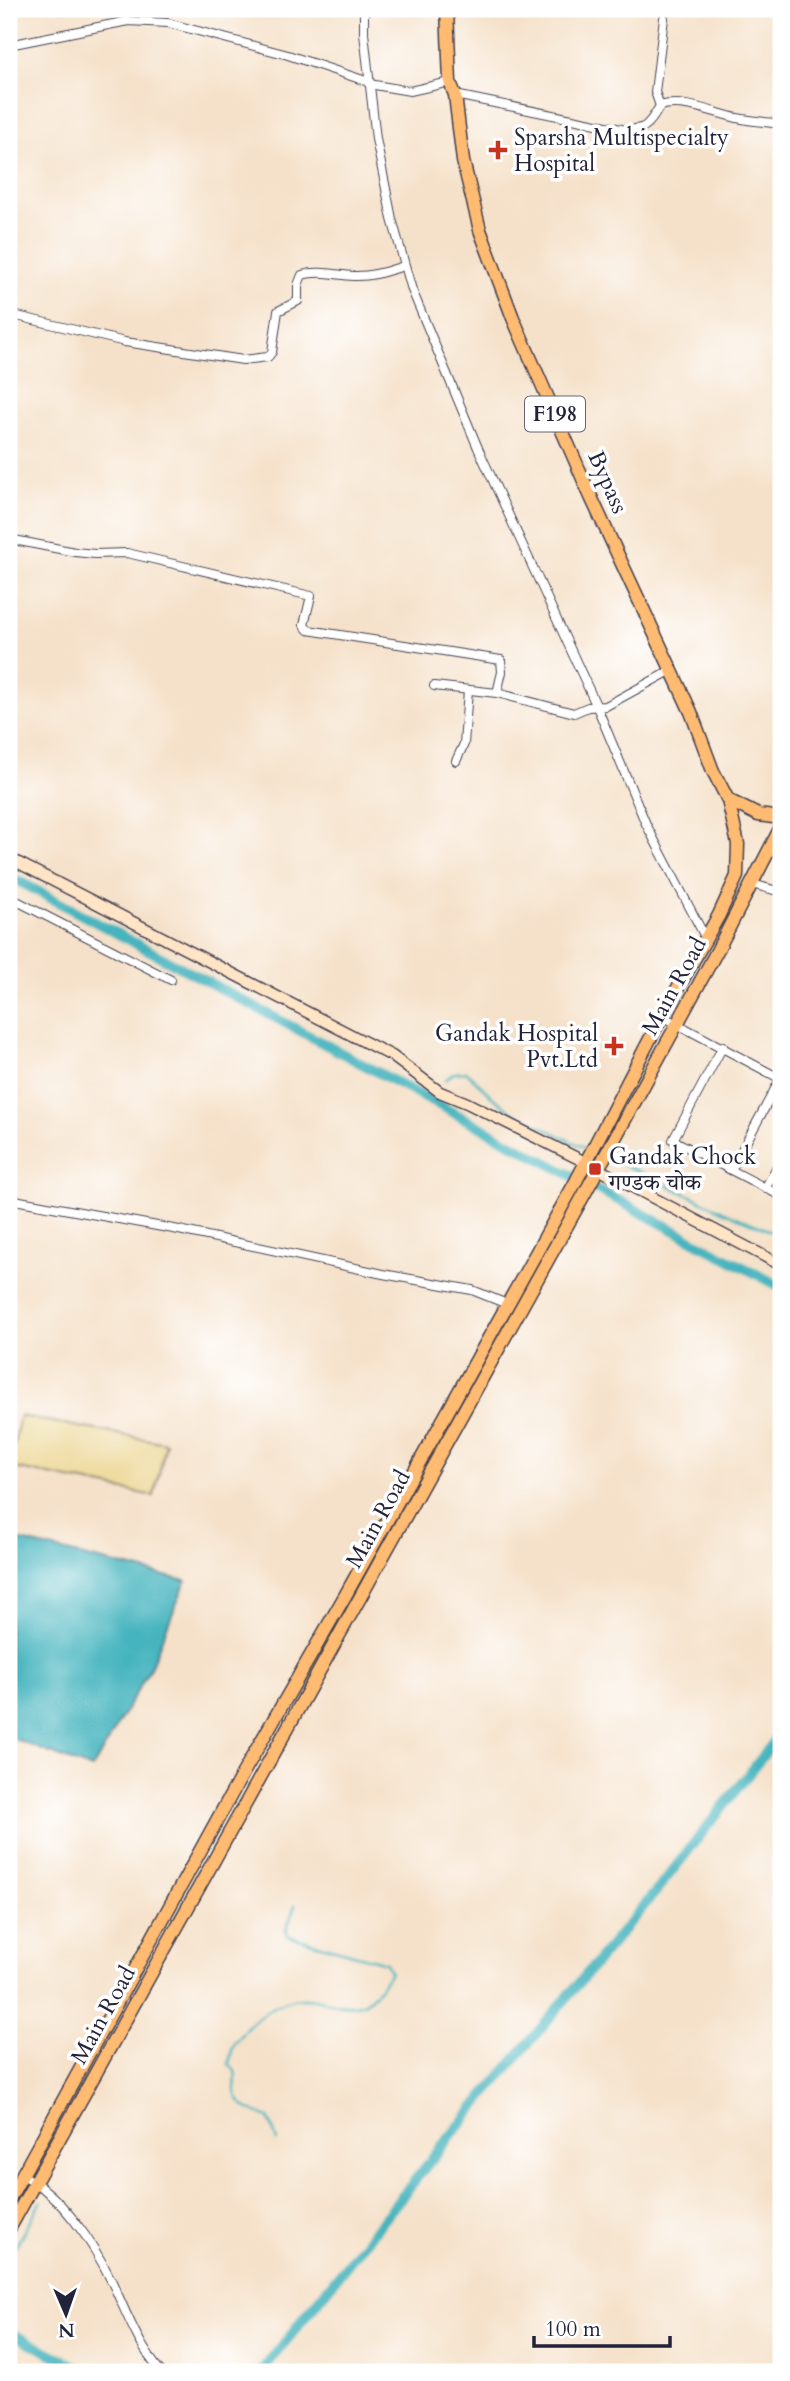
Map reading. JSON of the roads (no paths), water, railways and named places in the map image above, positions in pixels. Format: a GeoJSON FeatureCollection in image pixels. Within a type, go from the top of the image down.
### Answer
{"type":"FeatureCollection","features":[{"type":"Feature","properties":{"kind":"main road","name":"Bypass"},"geometry":{"type":"LineString","coordinates":[[447,9],[453,88],[463,161],[480,230],[513,318],[728,800],[739,860],[737,876],[719,915]]}},
{"type":"Feature","properties":{"kind":"main road"},"geometry":{"type":"LineString","coordinates":[[728,800],[758,815],[781,818]]}},
{"type":"Feature","properties":{"kind":"main road","name":"Main Road"},"geometry":{"type":"LineString","coordinates":[[590,1167],[678,1023],[781,827]]}},
{"type":"Feature","properties":{"kind":"main road"},"geometry":{"type":"LineString","coordinates":[[9,858],[392,1056],[440,1092],[467,1103],[781,1264]]}},
{"type":"Feature","properties":{"kind":"main road","name":"Main Road"},"geometry":{"type":"LineString","coordinates":[[9,2229],[247,1799],[579,1188],[662,1016],[719,915]]}},
{"type":"Feature","properties":{"kind":"main road","name":"Main Road"},"geometry":{"type":"LineString","coordinates":[[9,2199],[232,1793],[507,1304],[579,1188]]}},
{"type":"Feature","properties":{"kind":"main road"},"geometry":{"type":"LineString","coordinates":[[232,1793],[247,1799]]}},
{"type":"Feature","properties":{"kind":"street"},"geometry":{"type":"LineString","coordinates":[[364,9],[369,84],[383,179],[412,290],[478,449],[597,707],[646,824],[705,937]]}},
{"type":"Feature","properties":{"kind":"street"},"geometry":{"type":"LineString","coordinates":[[660,106],[655,92],[664,18]]}},
{"type":"Feature","properties":{"kind":"street"},"geometry":{"type":"LineString","coordinates":[[9,46],[128,21],[168,23],[288,55],[369,84],[410,91],[453,88],[575,121],[639,130],[650,123],[660,106],[667,104],[740,119],[781,124]]}},
{"type":"Feature","properties":{"kind":"street"},"geometry":{"type":"LineString","coordinates":[[9,313],[125,342],[243,360],[268,357],[272,352],[278,311],[298,301],[302,275],[313,272],[357,277],[404,266]]}},
{"type":"Feature","properties":{"kind":"street"},"geometry":{"type":"LineString","coordinates":[[9,539],[95,554],[127,553],[311,596],[304,625],[308,630],[501,660],[502,672],[497,693]]}},
{"type":"Feature","properties":{"kind":"street"},"geometry":{"type":"LineString","coordinates":[[434,686],[497,693],[574,713],[588,707],[606,706],[672,670]]}},
{"type":"Feature","properties":{"kind":"street"},"geometry":{"type":"LineString","coordinates":[[456,761],[464,744],[468,690]]}},
{"type":"Feature","properties":{"kind":"street"},"geometry":{"type":"LineString","coordinates":[[752,884],[781,892]]}},
{"type":"Feature","properties":{"kind":"street"},"geometry":{"type":"LineString","coordinates":[[9,897],[171,980]]}},
{"type":"Feature","properties":{"kind":"street"},"geometry":{"type":"LineString","coordinates":[[662,1016],[781,1078],[731,1170]]}},
{"type":"Feature","properties":{"kind":"street"},"geometry":{"type":"LineString","coordinates":[[723,1046],[673,1140],[781,1196]]}},
{"type":"Feature","properties":{"kind":"street"},"geometry":{"type":"LineString","coordinates":[[766,1187],[781,1159]]}},
{"type":"Feature","properties":{"kind":"street"},"geometry":{"type":"LineString","coordinates":[[9,1199],[179,1230],[383,1274],[472,1290],[507,1304]]}},
{"type":"Feature","properties":{"kind":"street"},"geometry":{"type":"LineString","coordinates":[[22,2175],[52,2194],[82,2233],[111,2279],[134,2333],[161,2372]]}},
{"type":"Feature","properties":{"kind":"water"},"geometry":{"type":"Polygon","coordinates":[[[9,1538],[186,1581],[149,1670],[92,1769],[9,1737],[9,1538]]]}},
{"type":"Feature","properties":{"kind":"waterway"},"geometry":{"type":"LineString","coordinates":[[9,876],[781,1287]]}},
{"type":"Feature","properties":{"kind":"waterway"},"geometry":{"type":"LineString","coordinates":[[445,1080],[454,1073],[467,1072],[492,1097],[514,1113],[589,1150]]}},
{"type":"Feature","properties":{"kind":"waterway"},"geometry":{"type":"LineString","coordinates":[[612,1159],[729,1214],[781,1235]]}},
{"type":"Feature","properties":{"kind":"waterway"},"geometry":{"type":"LineString","coordinates":[[261,2372],[448,2139],[658,1889],[781,1733]]}},
{"type":"Feature","properties":{"kind":"waterway"},"geometry":{"type":"LineString","coordinates":[[277,2141],[269,2118],[247,2108],[236,2095],[235,2073],[229,2064],[235,2043],[256,2019],[285,2001],[306,1998],[341,2005],[361,2004],[374,1995],[390,1972],[386,1963],[288,1936],[286,1930],[295,1905]]}},
{"type":"Feature","properties":{"kind":"waterway"},"geometry":{"type":"LineString","coordinates":[[9,2258],[41,2201]]}},
{"type":"Feature","properties":{"kind":"waterway"},"geometry":{"type":"LineString","coordinates":[[9,2332],[87,2372]]}},
{"type":"Feature","properties":{"kind":"place","name":"Sparsha Multispecialty Hospital"},"geometry":{"type":"Point","coordinates":[498,150]}},
{"type":"Feature","properties":{"kind":"place","name":"Gandak Hospital Pvt.Ltd"},"geometry":{"type":"Point","coordinates":[614,1046]}},
{"type":"Feature","properties":{"kind":"place","name":"Gandak Chock गण्डक चोक"},"geometry":{"type":"Point","coordinates":[595,1169]}}]}
